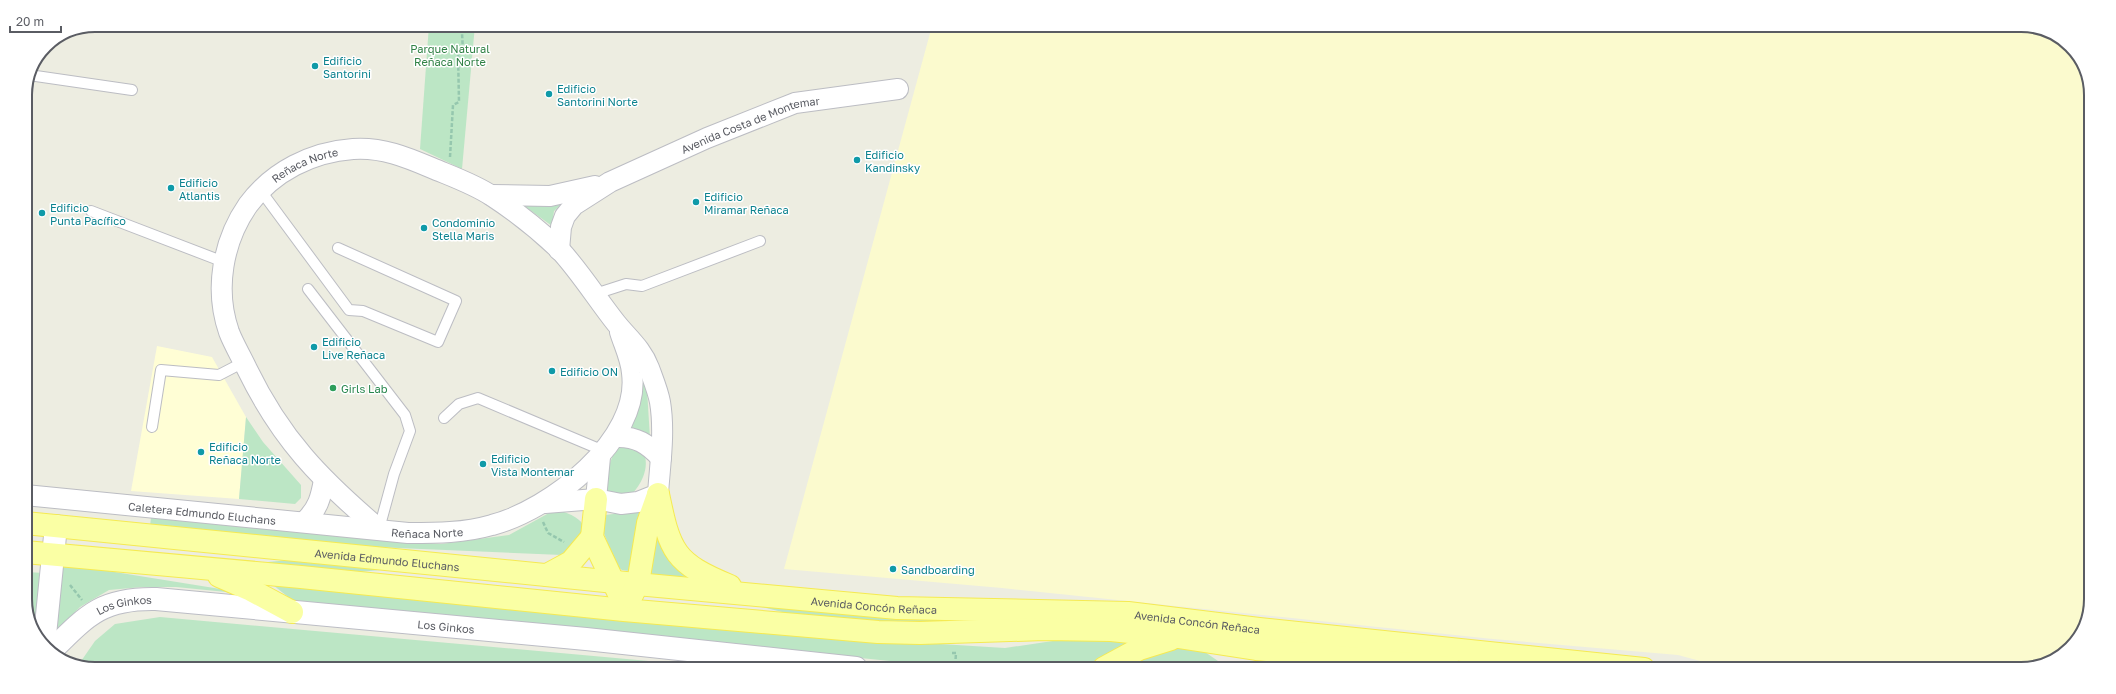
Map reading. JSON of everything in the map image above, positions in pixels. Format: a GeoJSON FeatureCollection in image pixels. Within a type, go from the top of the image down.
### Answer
{"type":"FeatureCollection","features":[{"type":"Feature","properties":{"kind":"main road"},"geometry":{"type":"LineString","coordinates":[[624,610],[638,583],[648,523],[658,494]]}},
{"type":"Feature","properties":{"kind":"main road"},"geometry":{"type":"LineString","coordinates":[[658,494],[667,536],[673,548],[687,563],[705,576],[750,594]]}},
{"type":"Feature","properties":{"kind":"main road"},"geometry":{"type":"LineString","coordinates":[[547,576],[572,562],[592,537],[596,499]]}},
{"type":"Feature","properties":{"kind":"main road","name":"Avenida Edmundo Eluchans"},"geometry":{"type":"LineString","coordinates":[[32,524],[547,576],[750,594]]}},
{"type":"Feature","properties":{"kind":"main road"},"geometry":{"type":"LineString","coordinates":[[592,537],[615,582],[624,610]]}},
{"type":"Feature","properties":{"kind":"main road"},"geometry":{"type":"LineString","coordinates":[[32,553],[301,577],[624,610]]}},
{"type":"Feature","properties":{"kind":"main road"},"geometry":{"type":"LineString","coordinates":[[201,568],[251,590],[292,612]]}},
{"type":"Feature","properties":{"kind":"main road","name":"Avenida Concón Reñaca"},"geometry":{"type":"LineString","coordinates":[[750,594],[897,608],[1128,613],[1360,640],[1583,662]]}},
{"type":"Feature","properties":{"kind":"main road","name":"Avenida Concón Reñaca"},"geometry":{"type":"LineString","coordinates":[[624,610],[878,632],[920,633],[1059,629],[1111,630],[1178,637],[1327,662]]}},
{"type":"Feature","properties":{"kind":"main road"},"geometry":{"type":"LineString","coordinates":[[1115,662],[1140,649],[1178,637]]}},
{"type":"Feature","properties":{"kind":"street","name":"Avenida Costa de Montemar"},"geometry":{"type":"LineString","coordinates":[[559,250],[561,227],[565,216],[574,205],[610,182],[707,138],[795,103],[898,89]]}},
{"type":"Feature","properties":{"kind":"street","name":"Reñaca Norte"},"geometry":{"type":"LineString","coordinates":[[356,149],[374,149],[408,158],[491,195],[559,250],[596,294],[617,324],[637,346],[648,365],[660,400],[662,424],[658,494],[638,502],[621,504],[596,499],[545,503],[493,525],[453,533],[408,532],[379,529],[324,480],[294,447],[266,405],[228,330],[224,314],[222,296],[224,262],[228,245],[241,216],[261,191],[283,172],[304,160],[332,152],[356,149]]}},
{"type":"Feature","properties":{"kind":"street","name":"Avenida Costa de Montemar"},"geometry":{"type":"LineString","coordinates":[[491,195],[550,196],[610,182]]}},
{"type":"Feature","properties":{"kind":"street","name":"Reñaca Norte"},"geometry":{"type":"LineString","coordinates":[[545,503],[606,448],[624,419],[631,394],[632,373],[617,324]]}},
{"type":"Feature","properties":{"kind":"street"},"geometry":{"type":"LineString","coordinates":[[606,448],[626,436],[639,440],[650,447],[661,458]]}},
{"type":"Feature","properties":{"kind":"street","name":"Reñaca Norte"},"geometry":{"type":"LineString","coordinates":[[596,499],[606,448]]}},
{"type":"Feature","properties":{"kind":"street"},"geometry":{"type":"LineString","coordinates":[[305,521],[314,512],[321,496],[324,480]]}},
{"type":"Feature","properties":{"kind":"street","name":"Caletera Edmundo Eluchans"},"geometry":{"type":"LineString","coordinates":[[32,496],[379,529]]}},
{"type":"Feature","properties":{"kind":"street"},"geometry":{"type":"LineString","coordinates":[[45,637],[56,526]]}},
{"type":"Feature","properties":{"kind":"street","name":"Los Ginkos"},"geometry":{"type":"LineString","coordinates":[[55,647],[78,623],[93,612],[112,603],[126,600],[156,598],[796,662]]}},
{"type":"Feature","properties":{"kind":"lane"},"geometry":{"type":"LineString","coordinates":[[35,77],[132,90]]}},
{"type":"Feature","properties":{"kind":"lane"},"geometry":{"type":"LineString","coordinates":[[261,191],[349,310],[363,311],[438,342],[456,301],[338,248]]}},
{"type":"Feature","properties":{"kind":"lane"},"geometry":{"type":"LineString","coordinates":[[91,211],[224,262]]}},
{"type":"Feature","properties":{"kind":"lane"},"geometry":{"type":"LineString","coordinates":[[596,294],[626,284],[642,286],[760,241]]}},
{"type":"Feature","properties":{"kind":"lane"},"geometry":{"type":"LineString","coordinates":[[308,289],[405,415],[407,420],[410,431],[394,474],[379,529]]}},
{"type":"Feature","properties":{"kind":"lane"},"geometry":{"type":"LineString","coordinates":[[152,427],[161,370],[219,375],[244,362]]}},
{"type":"Feature","properties":{"kind":"lane"},"geometry":{"type":"LineString","coordinates":[[444,418],[459,404],[478,398],[606,448]]}},
{"type":"Feature","properties":{"kind":"lane"},"geometry":{"type":"LineString","coordinates":[[1333,662],[1360,640]]}},
{"type":"Feature","properties":{"kind":"lane"},"geometry":{"type":"LineString","coordinates":[[1256,649],[1274,656],[1282,662]]}},
{"type":"Feature","properties":{"kind":"path"},"geometry":{"type":"LineString","coordinates":[[451,139],[453,105],[459,102],[458,52],[463,51],[463,32]]}},
{"type":"Feature","properties":{"kind":"shaded area"},"geometry":{"type":"Polygon","coordinates":[[[157,346],[212,357],[246,417],[239,499],[131,491],[157,346]]]}},
{"type":"Feature","properties":{"kind":"green space","name":"Parque Natural Reñaca Norte"},"geometry":{"type":"Polygon","coordinates":[[[428,32],[474,32],[462,169],[420,149],[428,32]]]}},
{"type":"Feature","properties":{"kind":"green space"},"geometry":{"type":"Polygon","coordinates":[[[567,199],[554,211],[552,226],[519,202],[567,199]]]}},
{"type":"Feature","properties":{"kind":"green space"},"geometry":{"type":"Polygon","coordinates":[[[640,371],[647,390],[650,438],[624,430],[640,371]]]}},
{"type":"Feature","properties":{"kind":"green space"},"geometry":{"type":"Polygon","coordinates":[[[246,417],[263,442],[301,485],[301,498],[295,504],[239,499],[246,417]]]}},
{"type":"Feature","properties":{"kind":"green space"},"geometry":{"type":"Polygon","coordinates":[[[624,443],[643,450],[646,463],[641,482],[628,498],[606,493],[611,459],[618,448],[624,443]]]}},
{"type":"Feature","properties":{"kind":"green space"},"geometry":{"type":"Polygon","coordinates":[[[561,511],[573,516],[580,521],[583,526],[581,537],[562,555],[375,547],[150,526],[151,518],[375,540],[441,544],[509,535],[549,513],[561,511]]]}},
{"type":"Feature","properties":{"kind":"green space"},"geometry":{"type":"Polygon","coordinates":[[[638,511],[643,515],[629,571],[622,570],[616,566],[602,528],[605,515],[638,511]]]}},
{"type":"Feature","properties":{"kind":"green space"},"geometry":{"type":"Polygon","coordinates":[[[654,521],[688,574],[687,577],[650,575],[654,521]]]}},
{"type":"Feature","properties":{"kind":"green space"},"geometry":{"type":"Polygon","coordinates":[[[301,559],[401,568],[348,573],[247,564],[301,559]]]}},
{"type":"Feature","properties":{"kind":"green space"},"geometry":{"type":"Polygon","coordinates":[[[65,564],[257,595],[176,587],[142,587],[109,590],[80,607],[56,632],[62,567],[65,564]]]}},
{"type":"Feature","properties":{"kind":"green space"},"geometry":{"type":"Polygon","coordinates":[[[32,572],[45,573],[39,628],[34,615],[32,603],[32,572]]]}},
{"type":"Feature","properties":{"kind":"green space"},"geometry":{"type":"Polygon","coordinates":[[[273,585],[892,641],[1005,648],[1066,639],[1138,641],[1099,662],[903,662],[292,600],[273,585]]]}},
{"type":"Feature","properties":{"kind":"green space"},"geometry":{"type":"Polygon","coordinates":[[[754,605],[881,618],[969,621],[896,626],[810,619],[754,605]]]}},
{"type":"Feature","properties":{"kind":"green space"},"geometry":{"type":"Polygon","coordinates":[[[160,617],[660,662],[95,662],[82,660],[95,641],[115,624],[160,617]]]}},
{"type":"Feature","properties":{"kind":"green space"},"geometry":{"type":"Polygon","coordinates":[[[1165,645],[1202,650],[1218,661],[1223,662],[1130,662],[1165,645]]]}},
{"type":"Feature","properties":{"kind":"sand"},"geometry":{"type":"Polygon","coordinates":[[[930,32],[2021,32],[2037,34],[2049,38],[2068,53],[2079,71],[2084,91],[2084,599],[2082,615],[2078,627],[2068,641],[2052,654],[2041,659],[2021,662],[1704,662],[1678,655],[1493,639],[1002,588],[784,569],[930,32]]]}},
{"type":"Feature","properties":{"kind":"place","name":"Edificio Santorini"},"geometry":{"type":"Point","coordinates":[315,66]}},
{"type":"Feature","properties":{"kind":"place","name":"Edificio Santorini Norte"},"geometry":{"type":"Point","coordinates":[549,94]}},
{"type":"Feature","properties":{"kind":"place","name":"Edificio Kandinsky"},"geometry":{"type":"Point","coordinates":[857,160]}},
{"type":"Feature","properties":{"kind":"place","name":"Edificio Atlantis"},"geometry":{"type":"Point","coordinates":[171,188]}},
{"type":"Feature","properties":{"kind":"place","name":"Edificio Miramar Reñaca"},"geometry":{"type":"Point","coordinates":[696,202]}},
{"type":"Feature","properties":{"kind":"place","name":"Edificio Punta Pacífico"},"geometry":{"type":"Point","coordinates":[42,213]}},
{"type":"Feature","properties":{"kind":"place","name":"Condominio Stella Maris"},"geometry":{"type":"Point","coordinates":[424,228]}},
{"type":"Feature","properties":{"kind":"place","name":"Edificio Live Reñaca"},"geometry":{"type":"Point","coordinates":[314,347]}},
{"type":"Feature","properties":{"kind":"place","name":"Edificio ON"},"geometry":{"type":"Point","coordinates":[552,371]}},
{"type":"Feature","properties":{"kind":"place","name":"Girls Lab"},"geometry":{"type":"Point","coordinates":[333,388]}},
{"type":"Feature","properties":{"kind":"place","name":"Edificio Reñaca Norte"},"geometry":{"type":"Point","coordinates":[201,452]}},
{"type":"Feature","properties":{"kind":"place","name":"Edificio Vista Montemar"},"geometry":{"type":"Point","coordinates":[483,464]}},
{"type":"Feature","properties":{"kind":"place","name":"Sandboarding"},"geometry":{"type":"Point","coordinates":[893,569]}}]}
